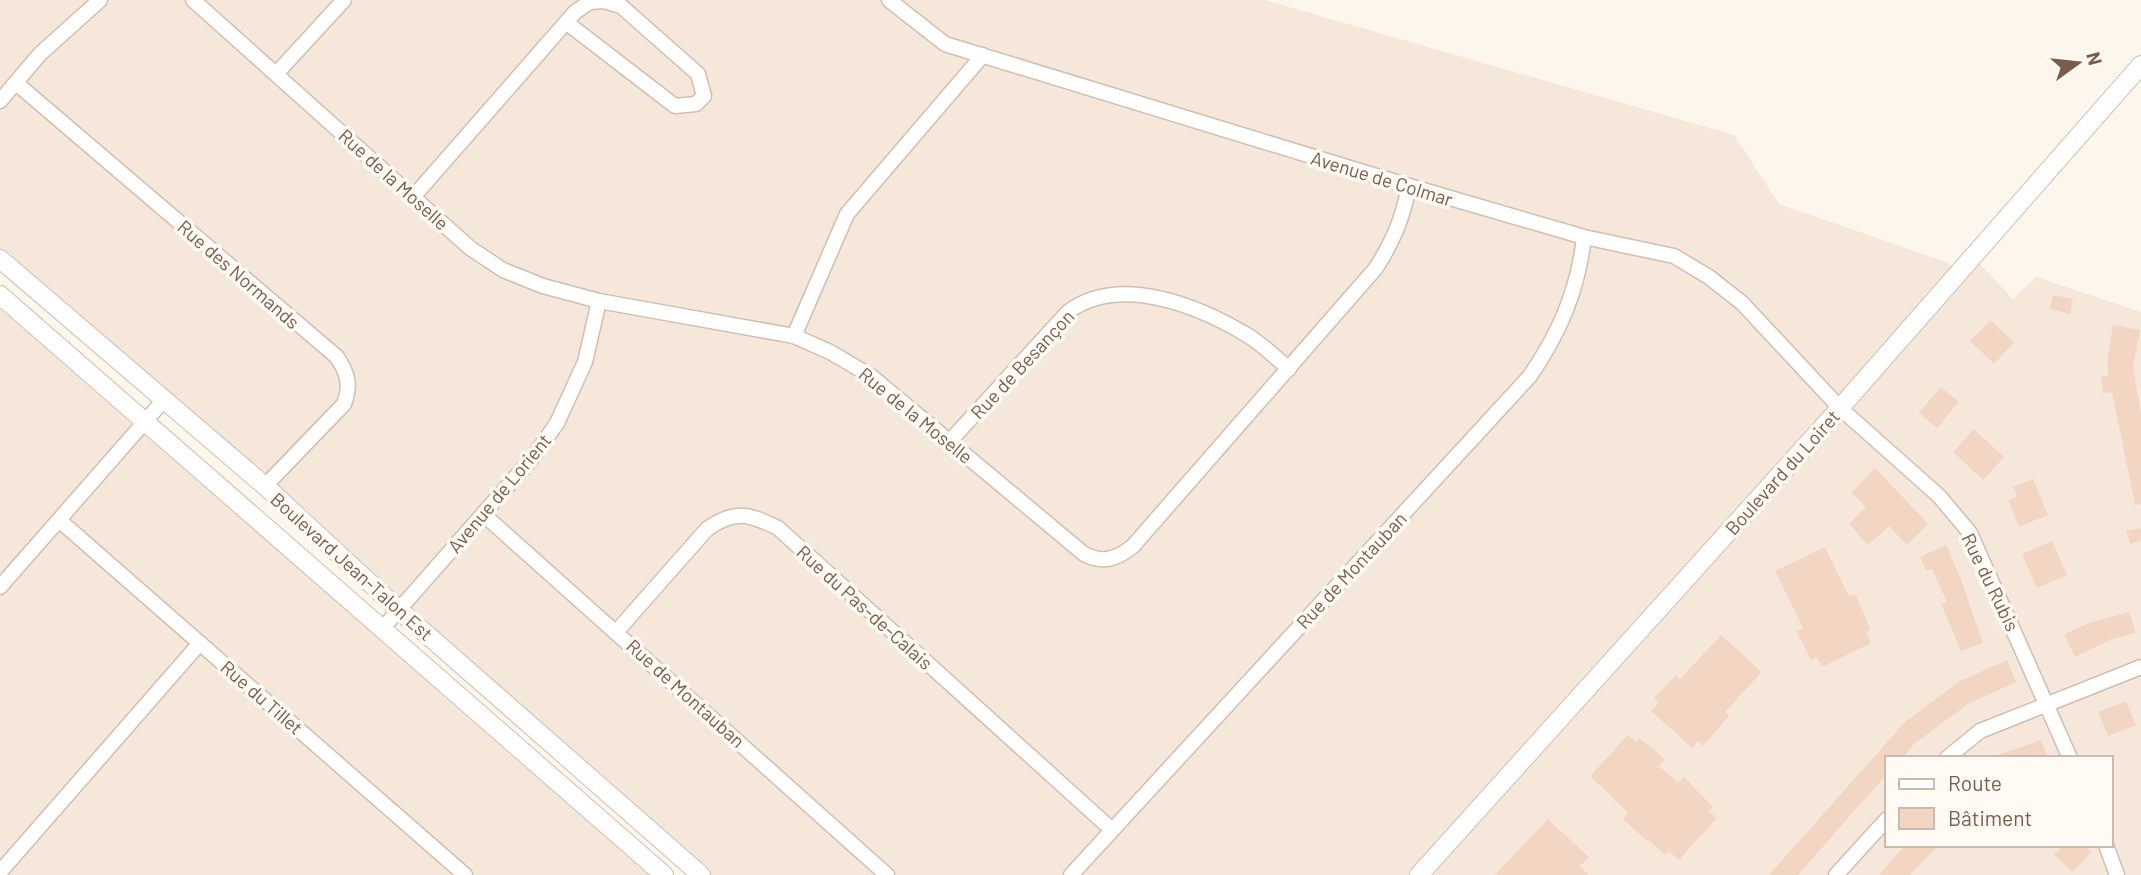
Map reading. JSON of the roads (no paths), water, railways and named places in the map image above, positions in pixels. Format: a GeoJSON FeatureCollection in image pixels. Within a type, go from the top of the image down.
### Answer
{"type":"FeatureCollection","features":[{"type":"Feature","properties":{"kind":"street"},"geometry":{"type":"LineString","coordinates":[[0,101],[40,54],[100,0]]}},
{"type":"Feature","properties":{"kind":"street","name":"Rue de la Moselle"},"geometry":{"type":"LineString","coordinates":[[193,0],[470,248],[503,270],[542,286],[599,300],[794,336],[830,352],[871,376],[1084,554],[1106,561],[1121,556],[1133,546],[1376,268],[1403,218],[1409,186]]}},
{"type":"Feature","properties":{"kind":"street"},"geometry":{"type":"LineString","coordinates":[[276,74],[344,0]]}},
{"type":"Feature","properties":{"kind":"street","name":"Avenue de Colmar"},"geometry":{"type":"LineString","coordinates":[[889,0],[945,44],[1584,237],[1674,256],[1709,277],[1742,303],[1840,408]]}},
{"type":"Feature","properties":{"kind":"street"},"geometry":{"type":"LineString","coordinates":[[414,196],[575,12],[590,2],[604,1],[621,6],[698,74],[704,96],[696,104],[675,106],[567,23]]}},
{"type":"Feature","properties":{"kind":"street"},"geometry":{"type":"LineString","coordinates":[[794,336],[847,214],[982,55]]}},
{"type":"Feature","properties":{"kind":"street","name":"Boulevard du Loiret"},"geometry":{"type":"LineString","coordinates":[[1419,875],[1840,408],[2141,65]]}},
{"type":"Feature","properties":{"kind":"street","name":"Rue des Normands"},"geometry":{"type":"LineString","coordinates":[[16,83],[337,357],[344,369],[348,391],[344,404],[265,486]]}},
{"type":"Feature","properties":{"kind":"street","name":"Rue de Montauban"},"geometry":{"type":"LineString","coordinates":[[1071,875],[1530,376],[1553,341],[1571,299],[1580,272],[1584,237]]}},
{"type":"Feature","properties":{"kind":"street","name":"Boulevard Jean-Talon Est"},"geometry":{"type":"LineString","coordinates":[[0,259],[265,486],[399,610],[701,875]]}},
{"type":"Feature","properties":{"kind":"street","name":"Rue de Besançon"},"geometry":{"type":"LineString","coordinates":[[950,441],[1068,312],[1084,300],[1101,295],[1121,293],[1165,301],[1214,317],[1249,336],[1289,369]]}},
{"type":"Feature","properties":{"kind":"street","name":"Boulevard Jean-Talon Est"},"geometry":{"type":"LineString","coordinates":[[0,295],[664,875]]}},
{"type":"Feature","properties":{"kind":"street","name":"Avenue de Lorient"},"geometry":{"type":"LineString","coordinates":[[383,629],[534,456],[568,401],[585,362],[599,300]]}},
{"type":"Feature","properties":{"kind":"street"},"geometry":{"type":"LineString","coordinates":[[0,587],[163,401]]}},
{"type":"Feature","properties":{"kind":"street","name":"Rue du Rubis"},"geometry":{"type":"LineString","coordinates":[[1840,408],[1939,496],[1970,533],[2049,704],[2069,756]]}},
{"type":"Feature","properties":{"kind":"street","name":"Rue de Montauban"},"geometry":{"type":"LineString","coordinates":[[483,514],[887,875]]}},
{"type":"Feature","properties":{"kind":"street","name":"Rue du Pas-de-Calais"},"geometry":{"type":"LineString","coordinates":[[617,631],[707,528],[722,518],[755,517],[778,528],[1111,830]]}},
{"type":"Feature","properties":{"kind":"street","name":"Rue du Tillet"},"geometry":{"type":"LineString","coordinates":[[59,520],[465,875]]}},
{"type":"Feature","properties":{"kind":"street"},"geometry":{"type":"LineString","coordinates":[[0,872],[200,643]]}},
{"type":"Feature","properties":{"kind":"street"},"geometry":{"type":"LineString","coordinates":[[1950,756],[1980,732],[2141,667]]}},
{"type":"Feature","properties":{"kind":"street"},"geometry":{"type":"LineString","coordinates":[[1836,875],[1885,821]]}},
{"type":"Feature","properties":{"kind":"street"},"geometry":{"type":"LineString","coordinates":[[2107,847],[2118,875]]}}]}
